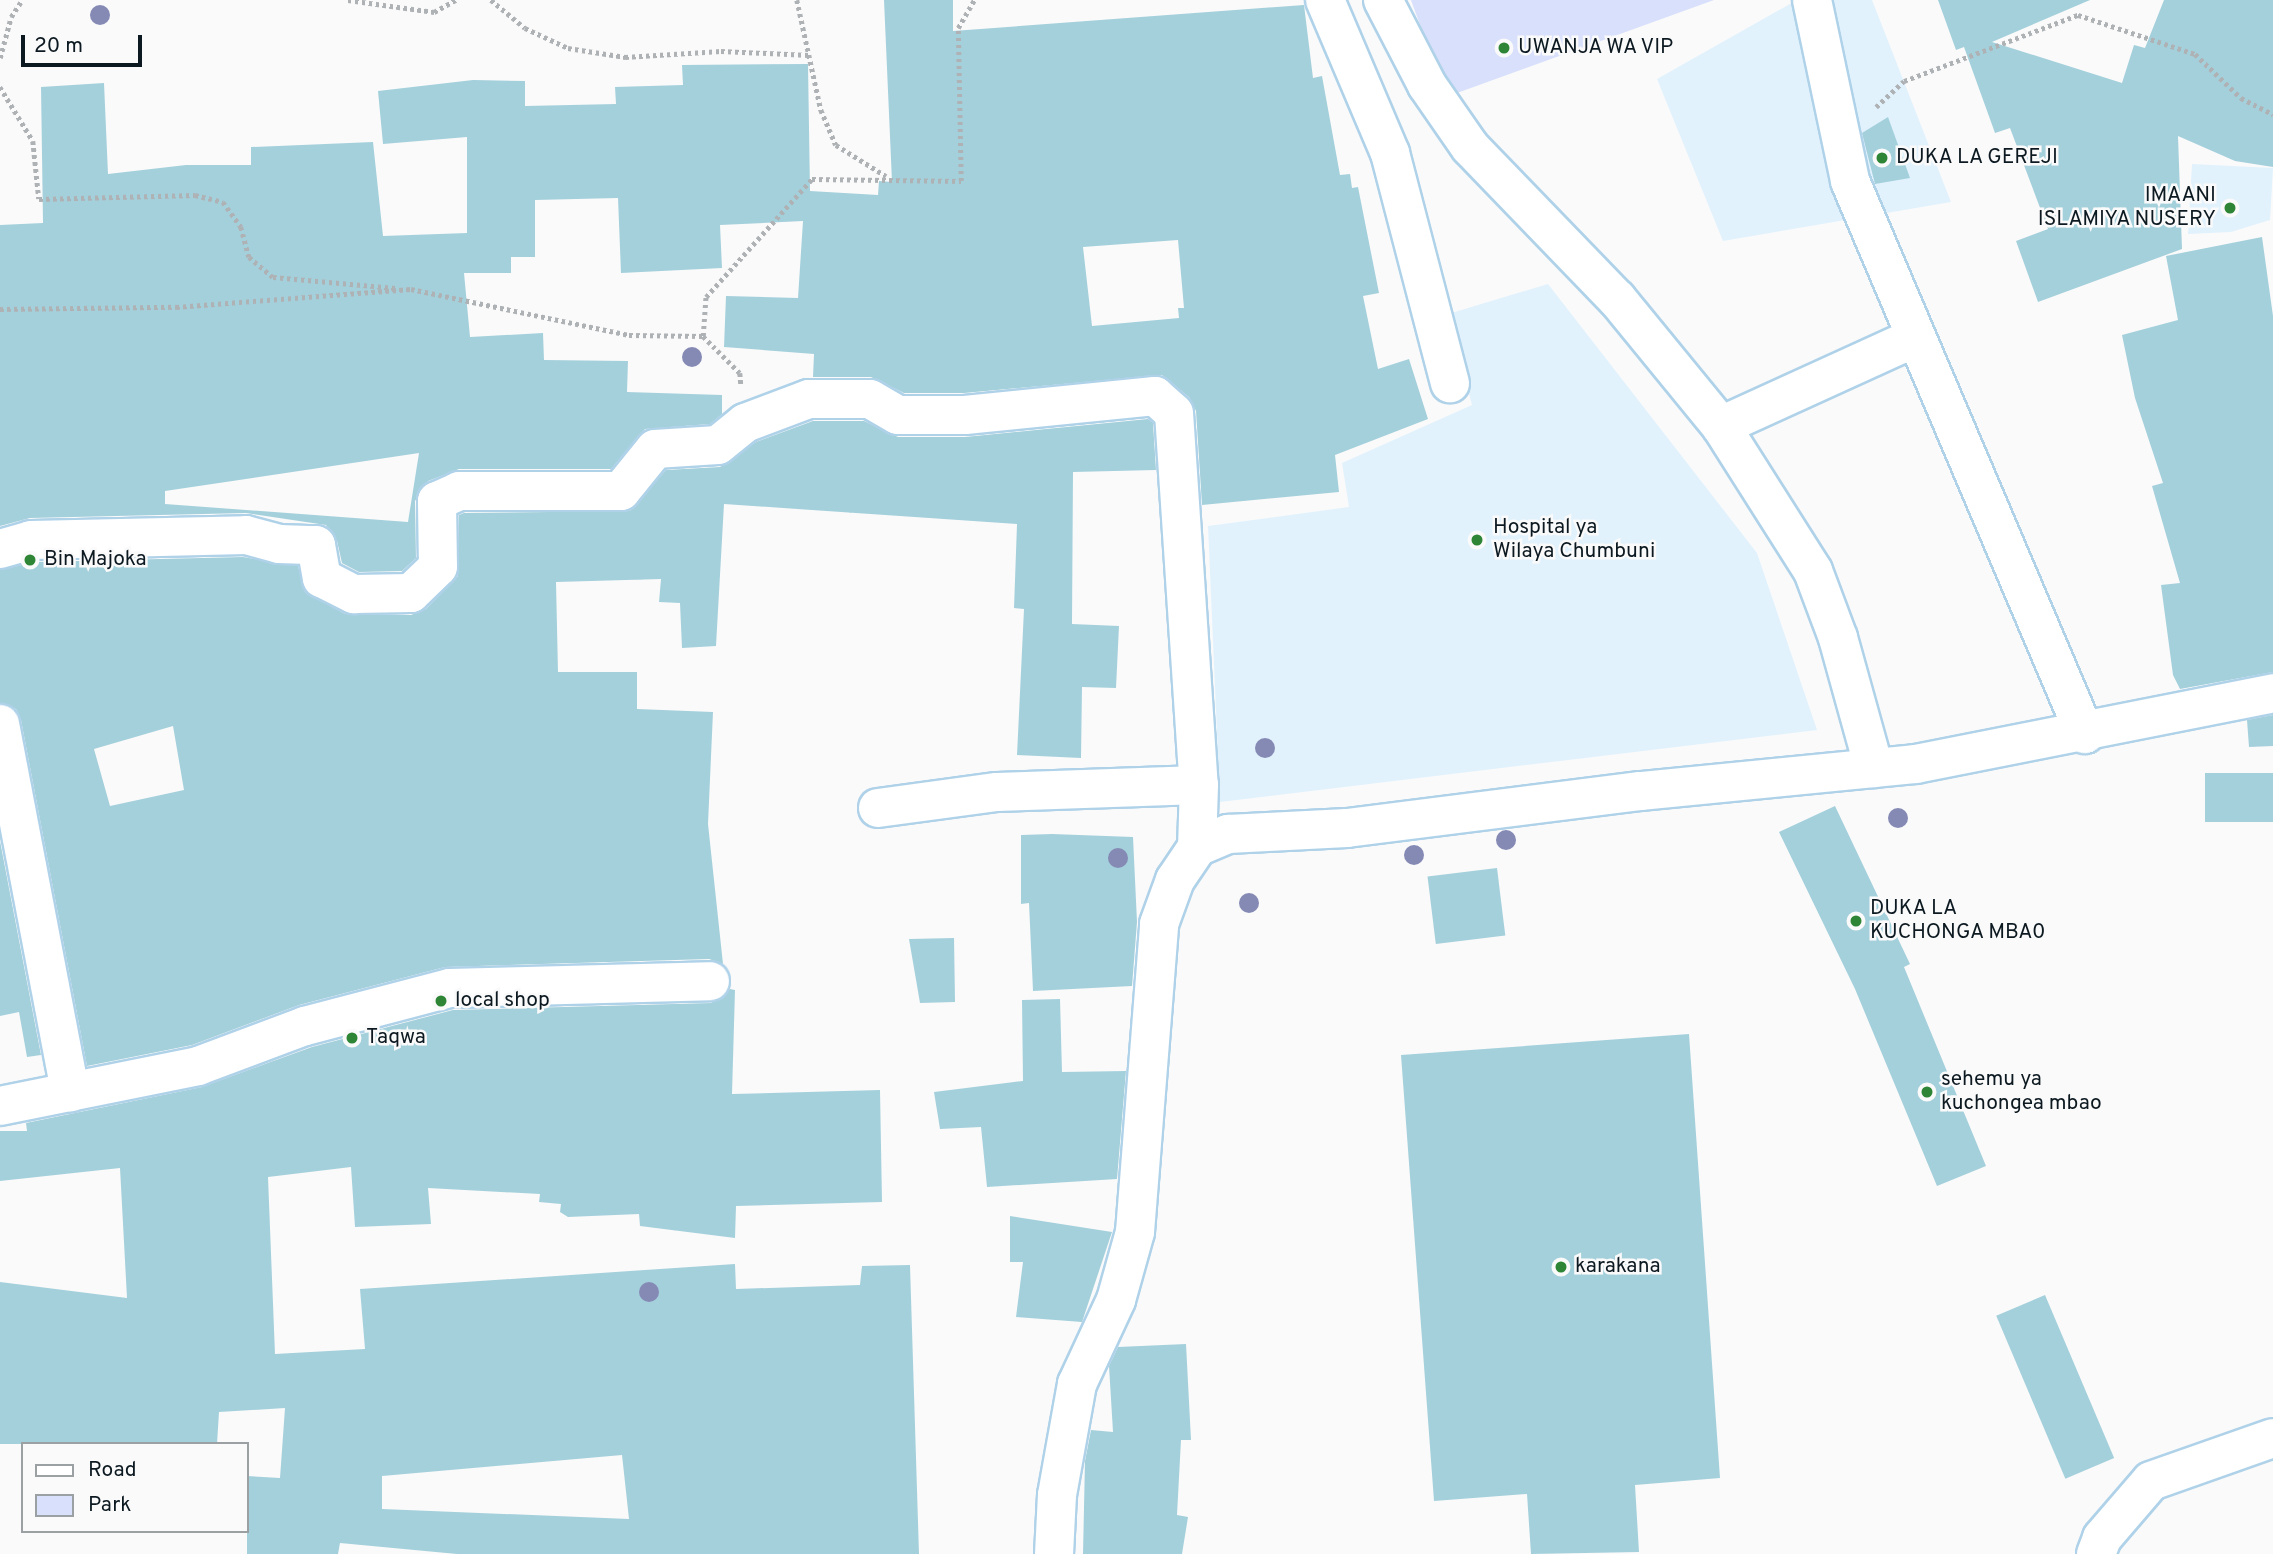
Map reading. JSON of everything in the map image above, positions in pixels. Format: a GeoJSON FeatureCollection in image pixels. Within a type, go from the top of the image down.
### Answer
{"type":"FeatureCollection","features":[{"type":"Feature","properties":{"kind":"street"},"geometry":{"type":"LineString","coordinates":[[1325,0],[1390,153],[1450,383]]}},
{"type":"Feature","properties":{"kind":"street"},"geometry":{"type":"LineString","coordinates":[[1384,0],[1427,85],[1470,147],[1617,299],[1721,426],[1814,571],[1838,638],[1874,768]]}},
{"type":"Feature","properties":{"kind":"street"},"geometry":{"type":"LineString","coordinates":[[1812,0],[1850,181],[2085,734]]}},
{"type":"Feature","properties":{"kind":"street"},"geometry":{"type":"LineString","coordinates":[[1721,426],[1916,337]]}},
{"type":"Feature","properties":{"kind":"street"},"geometry":{"type":"LineString","coordinates":[[0,549],[31,540],[246,535],[279,544],[316,545],[322,578],[354,594],[411,593],[438,568],[437,502],[459,491],[621,491],[655,449],[718,445],[745,423],[809,399],[870,400],[898,415],[965,415],[1155,396],[1166,400],[1174,413],[1199,785],[1197,847],[1175,880],[1159,924],[1135,1232],[1116,1300],[1077,1384],[1057,1495],[1054,1554]]}},
{"type":"Feature","properties":{"kind":"street"},"geometry":{"type":"LineString","coordinates":[[1197,847],[1228,834],[1347,828],[1874,768],[2085,734],[2165,710],[2273,693]]}},
{"type":"Feature","properties":{"kind":"street"},"geometry":{"type":"LineString","coordinates":[[0,724],[70,1092]]}},
{"type":"Feature","properties":{"kind":"street"},"geometry":{"type":"LineString","coordinates":[[878,808],[997,792],[1199,785]]}},
{"type":"Feature","properties":{"kind":"street"},"geometry":{"type":"LineString","coordinates":[[0,1106],[198,1066],[305,1026],[450,988],[710,981]]}},
{"type":"Feature","properties":{"kind":"street"},"geometry":{"type":"LineString","coordinates":[[2096,1554],[2102,1538],[2151,1481],[2273,1438]]}},
{"type":"Feature","properties":{"kind":"path"},"geometry":{"type":"LineString","coordinates":[[0,58],[11,17],[22,0]]}},
{"type":"Feature","properties":{"kind":"path"},"geometry":{"type":"LineString","coordinates":[[348,0],[434,12],[456,0]]}},
{"type":"Feature","properties":{"kind":"path"},"geometry":{"type":"LineString","coordinates":[[491,0],[525,28],[568,48],[625,57],[721,51],[809,55]]}},
{"type":"Feature","properties":{"kind":"path"},"geometry":{"type":"LineString","coordinates":[[797,0],[821,110],[836,145],[886,176]]}},
{"type":"Feature","properties":{"kind":"path"},"geometry":{"type":"LineString","coordinates":[[703,336],[706,298],[812,179],[886,176],[961,181],[958,28],[974,0]]}},
{"type":"Feature","properties":{"kind":"path"},"geometry":{"type":"LineString","coordinates":[[1842,141],[1904,81],[2078,15],[2195,54],[2241,98],[2273,114]]}},
{"type":"Feature","properties":{"kind":"path"},"geometry":{"type":"LineString","coordinates":[[0,87],[33,141],[39,199],[195,195],[223,202],[241,227],[249,257],[273,277],[411,289],[629,335],[703,336],[740,373],[745,423]]}},
{"type":"Feature","properties":{"kind":"path"},"geometry":{"type":"LineString","coordinates":[[0,309],[176,307],[411,289]]}},
{"type":"Feature","properties":{"kind":"shaded area"},"geometry":{"type":"Polygon","coordinates":[[[1797,0],[1872,0],[1951,202],[1723,241],[1657,79],[1797,0]]]}},
{"type":"Feature","properties":{"kind":"shaded area","name":"IMAANI ISLAMIYA NUSERY"},"geometry":{"type":"Polygon","coordinates":[[[2192,164],[2273,168],[2270,220],[2231,232],[2188,234],[2192,164]]]}},
{"type":"Feature","properties":{"kind":"shaded area","name":"Hospital ya Wilaya Chumbuni"},"geometry":{"type":"Polygon","coordinates":[[[1548,284],[1757,553],[1817,730],[1220,802],[1208,526],[1349,507],[1342,463],[1472,405],[1448,314],[1548,284]]]}},
{"type":"Feature","properties":{"kind":"green space","name":"UWANJA WA VIP"},"geometry":{"type":"Polygon","coordinates":[[[1411,0],[1714,0],[1446,97],[1411,0]]]}},
{"type":"Feature","properties":{"kind":"building"},"geometry":{"type":"Polygon","coordinates":[[[884,0],[953,0],[953,31],[1304,5],[1313,78],[1322,76],[1340,175],[1350,174],[1352,188],[1358,187],[1379,293],[1363,296],[1378,369],[1409,359],[1428,419],[1335,455],[1339,492],[1202,505],[1196,411],[1189,397],[1162,375],[964,393],[904,393],[871,377],[813,377],[814,354],[724,347],[726,296],[798,298],[803,221],[720,225],[722,268],[621,273],[618,198],[535,200],[535,257],[511,257],[511,273],[464,273],[470,337],[543,333],[544,360],[628,361],[627,392],[722,395],[722,414],[710,424],[645,429],[611,469],[459,469],[428,481],[415,501],[416,558],[402,571],[359,572],[342,563],[337,541],[326,525],[246,513],[30,518],[0,526],[0,225],[43,223],[41,87],[104,83],[108,174],[186,165],[251,165],[251,147],[373,142],[383,236],[467,233],[467,137],[383,144],[378,91],[473,80],[525,81],[525,106],[616,104],[615,87],[683,85],[682,65],[808,64],[810,191],[878,195],[879,181],[892,182],[884,0]],[[1178,240],[1083,247],[1092,326],[1179,318],[1178,308],[1184,308],[1178,240]],[[419,453],[165,491],[165,504],[408,522],[419,453]]]}},
{"type":"Feature","properties":{"kind":"building"},"geometry":{"type":"Polygon","coordinates":[[[1938,0],[2090,0],[1992,42],[2122,83],[2134,45],[2145,48],[2164,0],[2273,0],[2273,167],[2235,161],[2178,136],[2182,249],[2038,302],[2016,241],[2048,229],[2010,128],[1995,133],[1964,47],[1956,50],[1938,0]]]}},
{"type":"Feature","properties":{"kind":"building","name":"DUKA LA GEREJI"},"geometry":{"type":"Polygon","coordinates":[[[1888,117],[1910,178],[1875,184],[1862,133],[1888,117]]]}},
{"type":"Feature","properties":{"kind":"building"},"geometry":{"type":"Polygon","coordinates":[[[2262,237],[2273,316],[2273,672],[2180,689],[2173,675],[2161,585],[2180,583],[2152,486],[2163,483],[2135,398],[2122,335],[2178,320],[2166,256],[2262,237]]]}},
{"type":"Feature","properties":{"kind":"building"},"geometry":{"type":"Polygon","coordinates":[[[1148,419],[1153,423],[1156,470],[1073,472],[1072,624],[1119,626],[1116,688],[1082,687],[1081,758],[1017,755],[1024,609],[1014,608],[1017,524],[724,504],[716,646],[682,648],[680,603],[659,602],[661,579],[556,582],[558,672],[637,672],[637,709],[713,712],[708,824],[723,964],[709,959],[445,967],[299,1005],[192,1045],[87,1066],[21,720],[16,709],[0,703],[0,570],[34,562],[243,557],[298,566],[305,592],[345,614],[411,615],[426,609],[458,576],[459,515],[464,513],[630,511],[666,470],[720,467],[756,442],[813,421],[864,421],[898,437],[965,437],[1148,419]],[[173,726],[94,749],[110,806],[184,790],[173,726]]]}},
{"type":"Feature","properties":{"kind":"building"},"geometry":{"type":"Polygon","coordinates":[[[2273,715],[2273,746],[2249,747],[2247,720],[2273,715]]]}},
{"type":"Feature","properties":{"kind":"building"},"geometry":{"type":"Polygon","coordinates":[[[2205,773],[2273,773],[2273,822],[2205,822],[2205,773]]]}},
{"type":"Feature","properties":{"kind":"building"},"geometry":{"type":"Polygon","coordinates":[[[1835,806],[1910,964],[1904,967],[1986,1166],[1937,1186],[1855,989],[1779,832],[1835,806]]]}},
{"type":"Feature","properties":{"kind":"building"},"geometry":{"type":"Polygon","coordinates":[[[1021,835],[1133,837],[1137,922],[1132,986],[1033,991],[1029,903],[1021,904],[1021,835]]]}},
{"type":"Feature","properties":{"kind":"building"},"geometry":{"type":"Polygon","coordinates":[[[0,841],[41,1055],[27,1057],[19,1012],[0,1016],[0,841]]]}},
{"type":"Feature","properties":{"kind":"building"},"geometry":{"type":"Polygon","coordinates":[[[1497,868],[1505,935],[1436,944],[1428,877],[1497,868]]]}},
{"type":"Feature","properties":{"kind":"building"},"geometry":{"type":"Polygon","coordinates":[[[954,938],[955,1002],[920,1003],[909,939],[954,938]]]}},
{"type":"Feature","properties":{"kind":"building"},"geometry":{"type":"Polygon","coordinates":[[[730,989],[735,990],[732,1094],[880,1090],[882,1202],[736,1206],[735,1238],[640,1226],[639,1214],[568,1217],[560,1212],[561,1204],[539,1202],[540,1194],[428,1188],[431,1224],[355,1227],[351,1167],[268,1177],[275,1354],[365,1349],[360,1289],[735,1264],[736,1289],[860,1285],[862,1266],[910,1265],[919,1554],[457,1554],[340,1543],[338,1554],[247,1554],[248,1476],[280,1478],[285,1408],[219,1412],[217,1442],[0,1444],[0,1282],[127,1298],[120,1168],[0,1181],[0,1131],[27,1131],[26,1123],[202,1087],[312,1047],[453,1010],[711,1003],[730,989]],[[622,1455],[382,1476],[382,1509],[629,1519],[622,1455]]]}},
{"type":"Feature","properties":{"kind":"building"},"geometry":{"type":"Polygon","coordinates":[[[1060,999],[1062,1072],[1126,1071],[1117,1179],[987,1187],[981,1127],[940,1129],[934,1092],[1023,1081],[1022,1000],[1060,999]]]}},
{"type":"Feature","properties":{"kind":"building","name":"karakana"},"geometry":{"type":"Polygon","coordinates":[[[1689,1034],[1720,1478],[1635,1485],[1639,1552],[1531,1554],[1527,1494],[1434,1501],[1401,1055],[1689,1034]]]}},
{"type":"Feature","properties":{"kind":"building"},"geometry":{"type":"Polygon","coordinates":[[[1010,1216],[1112,1232],[1082,1322],[1016,1317],[1023,1262],[1010,1262],[1010,1216]]]}},
{"type":"Feature","properties":{"kind":"building"},"geometry":{"type":"Polygon","coordinates":[[[2045,1295],[2114,1458],[2065,1479],[1996,1316],[2045,1295]]]}},
{"type":"Feature","properties":{"kind":"building"},"geometry":{"type":"Polygon","coordinates":[[[1186,1344],[1191,1440],[1181,1440],[1177,1515],[1188,1517],[1182,1554],[1083,1554],[1085,1461],[1091,1430],[1113,1432],[1109,1366],[1118,1347],[1186,1344]]]}},
{"type":"Feature","properties":{"kind":"place","name":"UWANJA WA VIP"},"geometry":{"type":"Point","coordinates":[1504,48]}},
{"type":"Feature","properties":{"kind":"place","name":"DUKA LA GEREJI"},"geometry":{"type":"Point","coordinates":[1882,158]}},
{"type":"Feature","properties":{"kind":"place","name":"IMAANI ISLAMIYA NUSERY"},"geometry":{"type":"Point","coordinates":[2230,208]}},
{"type":"Feature","properties":{"kind":"place","name":"Hospital ya Wilaya Chumbuni"},"geometry":{"type":"Point","coordinates":[1477,540]}},
{"type":"Feature","properties":{"kind":"place","name":"Bin Majoka"},"geometry":{"type":"Point","coordinates":[30,560]}},
{"type":"Feature","properties":{"kind":"place","name":"DUKA LA KUCHONGA MBA0"},"geometry":{"type":"Point","coordinates":[1856,921]}},
{"type":"Feature","properties":{"kind":"place","name":"local shop"},"geometry":{"type":"Point","coordinates":[441,1001]}},
{"type":"Feature","properties":{"kind":"place","name":"Taqwa"},"geometry":{"type":"Point","coordinates":[352,1038]}},
{"type":"Feature","properties":{"kind":"place","name":"sehemu ya kuchongea mbao"},"geometry":{"type":"Point","coordinates":[1927,1092]}},
{"type":"Feature","properties":{"kind":"place","name":"karakana"},"geometry":{"type":"Point","coordinates":[1561,1267]}}]}
